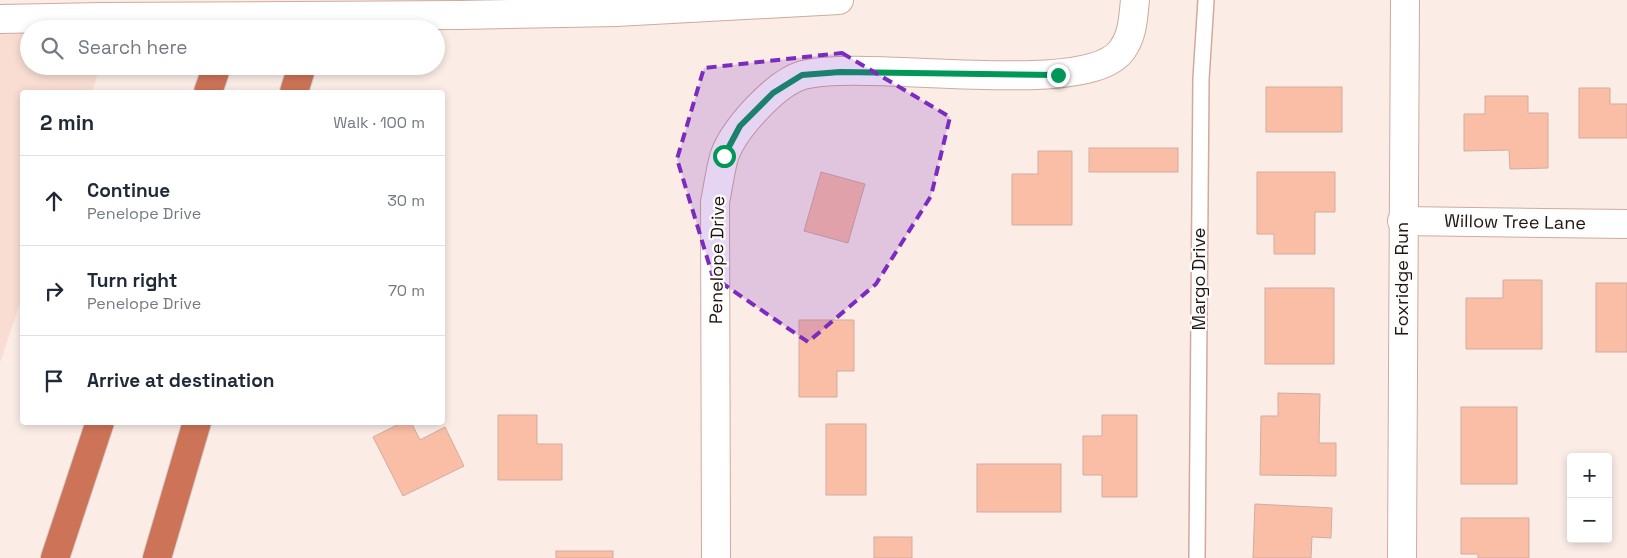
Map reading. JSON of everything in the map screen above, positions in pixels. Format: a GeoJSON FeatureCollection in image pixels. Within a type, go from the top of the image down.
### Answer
{"type":"FeatureCollection","features":[{"type":"Feature","properties":{"kind":"highway"},"geometry":{"type":"LineString","coordinates":[[232,20],[238,0]]}},
{"type":"Feature","properties":{"kind":"highway"},"geometry":{"type":"LineString","coordinates":[[317,20],[323,0]]}},
{"type":"Feature","properties":{"kind":"highway"},"geometry":{"type":"LineString","coordinates":[[209,90],[213,75]]}},
{"type":"Feature","properties":{"kind":"highway"},"geometry":{"type":"LineString","coordinates":[[295,90],[299,75]]}},
{"type":"Feature","properties":{"kind":"highway"},"geometry":{"type":"LineString","coordinates":[[55,558],[99,425]]}},
{"type":"Feature","properties":{"kind":"highway"},"geometry":{"type":"LineString","coordinates":[[157,558],[196,425]]}},
{"type":"Feature","properties":{"kind":"street"},"geometry":{"type":"LineString","coordinates":[[0,19],[616,12],[839,0]]}},
{"type":"Feature","properties":{"kind":"street","name":"Penelope Drive"},"geometry":{"type":"LineString","coordinates":[[716,558],[715,202],[724,156],[740,126],[773,93],[802,75],[840,72],[1058,75],[1096,68],[1121,51],[1133,27],[1135,0]]}},
{"type":"Feature","properties":{"kind":"street","name":"Foxridge Run"},"geometry":{"type":"LineString","coordinates":[[1402,558],[1402,221],[1405,0]]}},
{"type":"Feature","properties":{"kind":"street","name":"Willow Tree Lane"},"geometry":{"type":"LineString","coordinates":[[1402,221],[1627,224]]}},
{"type":"Feature","properties":{"kind":"lane","name":"Margo Drive"},"geometry":{"type":"LineString","coordinates":[[1197,558],[1201,79],[1206,0]]}},
{"type":"Feature","properties":{"kind":"highlighted area"},"geometry":{"type":"Polygon","coordinates":[[[842,53],[950,117],[931,196],[876,284],[808,342],[713,277],[677,159],[704,68],[842,53]]]}},
{"type":"Feature","properties":{"kind":"shaded area"},"geometry":{"type":"Polygon","coordinates":[[[20,33],[20,75],[97,75],[93,90],[20,90],[20,303],[0,363],[0,34],[20,33]]]}},
{"type":"Feature","properties":{"kind":"building"},"geometry":{"type":"Polygon","coordinates":[[[1266,87],[1342,87],[1342,132],[1266,132],[1266,87]]]}},
{"type":"Feature","properties":{"kind":"building"},"geometry":{"type":"Polygon","coordinates":[[[1579,88],[1610,88],[1610,104],[1627,104],[1627,138],[1579,138],[1579,88]]]}},
{"type":"Feature","properties":{"kind":"building"},"geometry":{"type":"Polygon","coordinates":[[[1485,96],[1528,96],[1528,113],[1548,113],[1548,168],[1510,169],[1509,150],[1464,151],[1464,114],[1485,114],[1485,96]]]}},
{"type":"Feature","properties":{"kind":"building"},"geometry":{"type":"Polygon","coordinates":[[[1089,148],[1178,148],[1178,172],[1089,172],[1089,148]]]}},
{"type":"Feature","properties":{"kind":"building"},"geometry":{"type":"Polygon","coordinates":[[[1038,151],[1072,151],[1072,225],[1012,225],[1012,174],[1038,174],[1038,151]]]}},
{"type":"Feature","properties":{"kind":"building"},"geometry":{"type":"Polygon","coordinates":[[[821,172],[865,184],[848,243],[804,231],[821,172]]]}},
{"type":"Feature","properties":{"kind":"building"},"geometry":{"type":"Polygon","coordinates":[[[1257,172],[1335,172],[1335,212],[1315,212],[1315,254],[1274,254],[1274,234],[1257,234],[1257,172]]]}},
{"type":"Feature","properties":{"kind":"building"},"geometry":{"type":"Polygon","coordinates":[[[1503,280],[1542,280],[1542,349],[1466,349],[1466,298],[1503,298],[1503,280]]]}},
{"type":"Feature","properties":{"kind":"building"},"geometry":{"type":"Polygon","coordinates":[[[1596,283],[1627,283],[1627,352],[1596,352],[1596,283]]]}},
{"type":"Feature","properties":{"kind":"building"},"geometry":{"type":"Polygon","coordinates":[[[1265,288],[1334,288],[1334,364],[1265,364],[1265,288]]]}},
{"type":"Feature","properties":{"kind":"building"},"geometry":{"type":"Polygon","coordinates":[[[799,320],[854,320],[854,371],[837,371],[837,397],[799,397],[799,320]]]}},
{"type":"Feature","properties":{"kind":"building"},"geometry":{"type":"Polygon","coordinates":[[[1278,393],[1320,394],[1319,443],[1336,443],[1336,476],[1260,475],[1261,416],[1278,416],[1278,393]]]}},
{"type":"Feature","properties":{"kind":"building"},"geometry":{"type":"Polygon","coordinates":[[[1461,407],[1517,407],[1517,484],[1461,484],[1461,407]]]}},
{"type":"Feature","properties":{"kind":"building"},"geometry":{"type":"Polygon","coordinates":[[[498,415],[537,415],[537,444],[562,444],[562,480],[498,480],[498,415]]]}},
{"type":"Feature","properties":{"kind":"building"},"geometry":{"type":"Polygon","coordinates":[[[1102,415],[1137,415],[1137,497],[1102,497],[1102,475],[1083,475],[1083,436],[1102,436],[1102,415]]]}},
{"type":"Feature","properties":{"kind":"building"},"geometry":{"type":"Polygon","coordinates":[[[826,424],[866,424],[866,495],[826,495],[826,424]]]}},
{"type":"Feature","properties":{"kind":"building"},"geometry":{"type":"Polygon","coordinates":[[[397,425],[412,425],[420,440],[445,427],[464,466],[403,496],[373,437],[397,425]]]}},
{"type":"Feature","properties":{"kind":"building"},"geometry":{"type":"Polygon","coordinates":[[[977,464],[1061,464],[1061,512],[977,512],[977,464]]]}},
{"type":"Feature","properties":{"kind":"building"},"geometry":{"type":"Polygon","coordinates":[[[1255,504],[1332,508],[1331,538],[1312,537],[1311,558],[1253,558],[1255,504]]]}},
{"type":"Feature","properties":{"kind":"building"},"geometry":{"type":"Polygon","coordinates":[[[1461,518],[1529,518],[1529,558],[1478,558],[1478,554],[1461,554],[1461,518]]]}},
{"type":"Feature","properties":{"kind":"building"},"geometry":{"type":"Polygon","coordinates":[[[874,537],[912,537],[912,558],[874,558],[874,537]]]}},
{"type":"Feature","properties":{"kind":"building"},"geometry":{"type":"Polygon","coordinates":[[[556,551],[613,551],[613,558],[556,558],[556,551]]]}},
{"type":"Feature","properties":{"kind":"route"},"geometry":{"type":"LineString","coordinates":[[724,156],[740,126],[773,93],[802,75],[840,72],[1058,75]]}}]}
